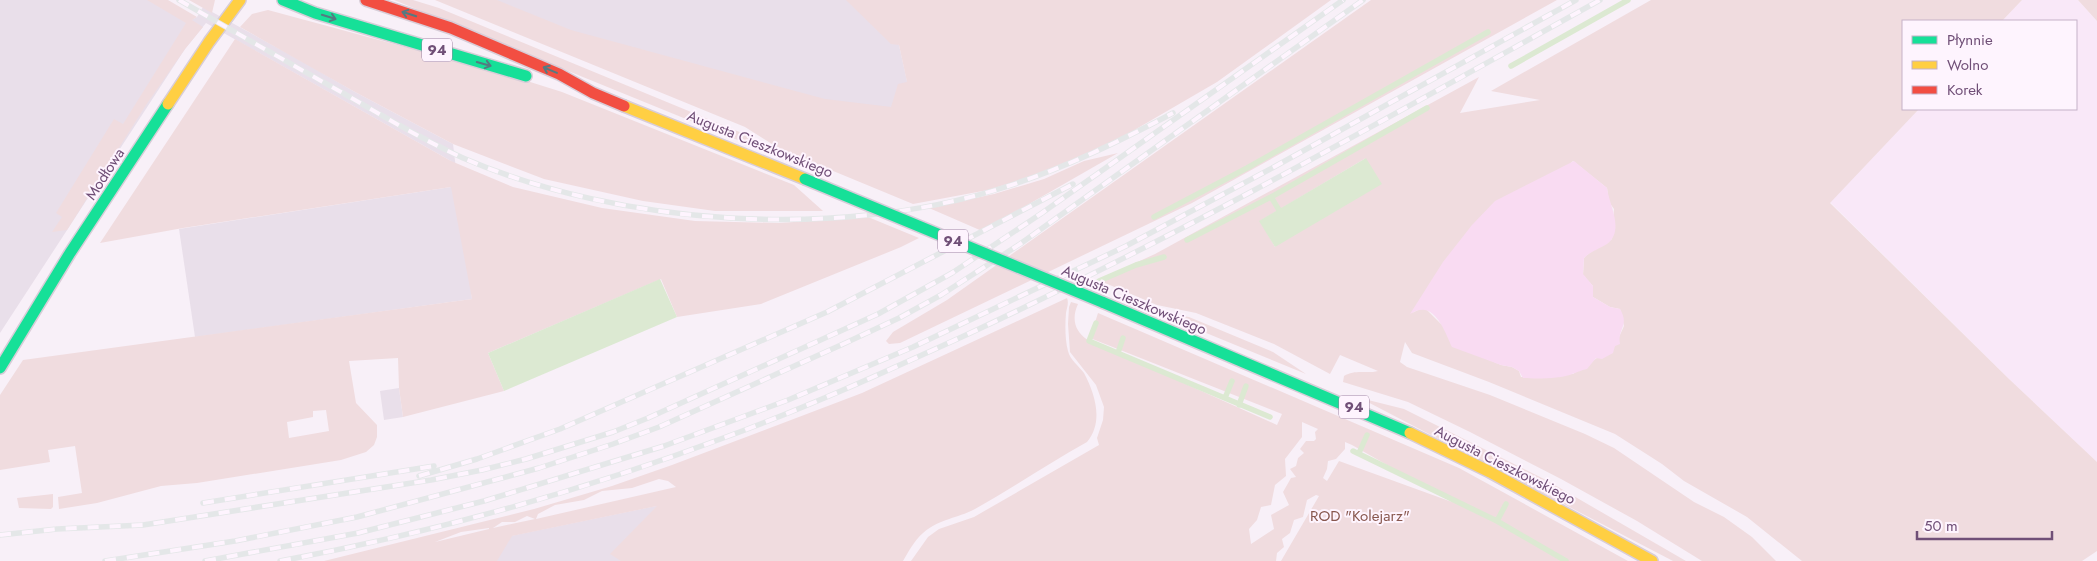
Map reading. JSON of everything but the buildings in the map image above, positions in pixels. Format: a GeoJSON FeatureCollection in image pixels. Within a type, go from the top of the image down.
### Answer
{"type":"FeatureCollection","features":[{"type":"Feature","properties":{"kind":"main road","name":"Modłowa"},"geometry":{"type":"LineString","coordinates":[[0,368],[70,253],[209,42],[240,0]]}},
{"type":"Feature","properties":{"kind":"main road","name":"Augusta Cieszkowskiego"},"geometry":{"type":"LineString","coordinates":[[283,0],[315,13],[542,80],[593,92]]}},
{"type":"Feature","properties":{"kind":"main road","name":"Augusta Cieszkowskiego"},"geometry":{"type":"LineString","coordinates":[[366,0],[451,28],[559,74],[593,92],[1102,302],[1391,424],[1490,472],[1652,561]]}},
{"type":"Feature","properties":{"kind":"shaded area"},"geometry":{"type":"Polygon","coordinates":[[[0,0],[157,0],[191,20],[197,17],[203,7],[453,144],[472,299],[195,337],[179,229],[451,187],[451,161],[206,23],[185,49],[0,333],[0,0]]]}},
{"type":"Feature","properties":{"kind":"shaded area"},"geometry":{"type":"Polygon","coordinates":[[[474,0],[847,0],[899,45],[929,180],[474,0]]]}},
{"type":"Feature","properties":{"kind":"shaded area"},"geometry":{"type":"Polygon","coordinates":[[[2022,0],[2078,0],[2097,21],[2097,462],[2009,379],[1830,202],[1918,110],[2077,110],[2077,20],[2003,20],[2022,0]]]}},
{"type":"Feature","properties":{"kind":"shaded area"},"geometry":{"type":"Polygon","coordinates":[[[1366,158],[1382,184],[1275,247],[1259,221],[1366,158]]]}},
{"type":"Feature","properties":{"kind":"shaded area"},"geometry":{"type":"Polygon","coordinates":[[[660,279],[677,317],[504,391],[488,353],[660,279]]]}},
{"type":"Feature","properties":{"kind":"shaded area"},"geometry":{"type":"Polygon","coordinates":[[[399,388],[403,417],[384,420],[380,391],[399,388]]]}},
{"type":"Feature","properties":{"kind":"shaded area"},"geometry":{"type":"Polygon","coordinates":[[[685,500],[772,561],[410,561],[453,548],[685,500]]]}},
{"type":"Feature","properties":{"kind":"green space"},"geometry":{"type":"Polygon","coordinates":[[[147,0],[168,0],[197,17],[192,20],[203,27],[185,49],[146,105],[67,230],[52,232],[62,217],[56,213],[114,119],[123,124],[186,23],[147,0]]]}},
{"type":"Feature","properties":{"kind":"green space"},"geometry":{"type":"Polygon","coordinates":[[[189,0],[215,0],[212,13],[189,0]]]}},
{"type":"Feature","properties":{"kind":"green space"},"geometry":{"type":"Polygon","coordinates":[[[394,0],[413,0],[439,8],[742,133],[772,154],[394,0]]]}},
{"type":"Feature","properties":{"kind":"green space"},"geometry":{"type":"Polygon","coordinates":[[[435,0],[497,0],[571,30],[825,99],[891,107],[898,84],[907,82],[899,45],[891,44],[846,0],[1331,0],[1217,82],[1119,139],[1121,140],[1052,170],[988,190],[913,204],[780,149],[745,127],[435,0]]]}},
{"type":"Feature","properties":{"kind":"green space"},"geometry":{"type":"Polygon","coordinates":[[[1371,0],[1557,0],[1192,203],[900,343],[889,344],[886,341],[893,332],[947,300],[1371,0]]]}},
{"type":"Feature","properties":{"kind":"green space"},"geometry":{"type":"Polygon","coordinates":[[[1651,0],[2022,0],[2003,20],[1902,20],[1902,110],[1918,110],[1830,203],[2009,379],[2097,462],[2097,551],[2082,561],[1802,561],[1747,517],[1684,481],[1662,464],[1615,434],[1489,382],[1412,353],[1405,342],[1400,362],[1407,367],[1490,395],[1614,448],[1694,502],[1724,517],[1752,537],[1776,561],[1702,561],[1637,521],[1470,432],[1408,402],[1343,382],[1344,376],[1348,374],[1378,371],[1340,355],[1330,374],[1274,344],[1196,313],[1157,305],[1098,280],[1155,254],[1479,77],[1460,113],[1540,100],[1491,91],[1651,0]],[[1366,158],[1260,221],[1275,247],[1366,158]],[[1573,161],[1412,313],[1422,308],[1426,309],[1440,323],[1487,359],[1512,367],[1519,371],[1521,377],[1573,374],[1615,346],[1624,326],[1620,309],[1610,307],[1593,297],[1593,286],[1583,275],[1584,258],[1590,252],[1612,239],[1614,209],[1609,202],[1607,188],[1573,161]]]}},
{"type":"Feature","properties":{"kind":"green space"},"geometry":{"type":"Polygon","coordinates":[[[2078,0],[2097,0],[2097,21],[2078,0]]]}},
{"type":"Feature","properties":{"kind":"green space"},"geometry":{"type":"Polygon","coordinates":[[[268,10],[505,74],[562,92],[794,185],[823,211],[715,211],[643,201],[544,179],[453,144],[355,92],[240,27],[252,14],[268,10]]]}},
{"type":"Feature","properties":{"kind":"green space"},"geometry":{"type":"Polygon","coordinates":[[[235,39],[451,161],[513,187],[602,208],[695,221],[779,223],[868,217],[919,238],[761,304],[677,317],[661,279],[488,353],[504,391],[403,417],[399,388],[398,358],[349,361],[356,403],[377,425],[377,437],[374,445],[366,452],[341,460],[197,483],[161,486],[97,503],[59,509],[58,497],[82,493],[75,446],[48,450],[50,462],[0,470],[0,395],[23,360],[472,299],[451,187],[183,228],[100,243],[235,39]],[[326,410],[313,411],[313,417],[287,422],[289,438],[329,431],[326,410]]]}},
{"type":"Feature","properties":{"kind":"green space"},"geometry":{"type":"Polygon","coordinates":[[[1118,153],[982,231],[929,208],[994,194],[1044,179],[1084,161],[1118,153]]]}},
{"type":"Feature","properties":{"kind":"green space"},"geometry":{"type":"Polygon","coordinates":[[[1067,298],[1066,342],[1071,357],[1084,373],[1092,390],[1096,408],[1095,426],[1087,442],[975,509],[942,521],[930,528],[917,539],[903,561],[621,561],[610,554],[657,506],[512,536],[497,561],[324,561],[534,509],[612,486],[862,393],[1067,298]],[[659,479],[632,488],[602,491],[584,500],[555,505],[538,514],[536,519],[676,487],[668,481],[659,479]],[[527,516],[515,522],[502,522],[493,528],[535,519],[527,516]],[[489,528],[461,532],[435,542],[489,528]]]}},
{"type":"Feature","properties":{"kind":"green space","name":"ROD \"Kolejarz\""},"geometry":{"type":"Polygon","coordinates":[[[1071,302],[1078,304],[1075,325],[1088,340],[1277,425],[1282,414],[1090,338],[1098,313],[1459,468],[1628,561],[1281,561],[1319,496],[1316,495],[1307,500],[1303,517],[1294,520],[1290,533],[1282,539],[1284,547],[1277,553],[1276,561],[911,561],[928,537],[939,529],[974,517],[1099,445],[1097,438],[1103,420],[1104,407],[1096,385],[1070,352],[1069,307],[1071,302]],[[1302,422],[1302,437],[1285,459],[1286,476],[1275,485],[1271,505],[1261,507],[1257,520],[1249,529],[1251,544],[1274,529],[1271,515],[1289,505],[1283,492],[1291,478],[1296,477],[1290,469],[1296,466],[1298,458],[1304,453],[1300,449],[1306,441],[1314,441],[1316,439],[1315,432],[1318,429],[1302,422]],[[1345,442],[1345,449],[1336,459],[1328,461],[1323,478],[1327,481],[1339,461],[1452,502],[1352,445],[1345,442]]]}},
{"type":"Feature","properties":{"kind":"green space"},"geometry":{"type":"Polygon","coordinates":[[[1155,312],[1189,317],[1273,352],[1306,374],[1155,312]]]}},
{"type":"Feature","properties":{"kind":"green space"},"geometry":{"type":"Polygon","coordinates":[[[1360,398],[1404,409],[1546,480],[1686,561],[1673,561],[1360,398]]]}},
{"type":"Feature","properties":{"kind":"green space"},"geometry":{"type":"Polygon","coordinates":[[[53,494],[53,507],[51,509],[19,508],[17,498],[53,494]]]}},
{"type":"Feature","properties":{"kind":"sand"},"geometry":{"type":"Polygon","coordinates":[[[1574,161],[1607,188],[1615,217],[1615,232],[1612,238],[1607,244],[1584,258],[1583,274],[1593,286],[1593,297],[1610,307],[1620,309],[1623,315],[1624,324],[1620,335],[1620,344],[1615,346],[1613,353],[1602,359],[1596,358],[1587,369],[1567,376],[1523,378],[1519,371],[1512,367],[1501,365],[1452,347],[1442,325],[1432,313],[1426,310],[1418,310],[1410,314],[1443,262],[1472,225],[1495,201],[1574,161]]]}},
{"type":"Feature","properties":{"kind":"waterway"},"geometry":{"type":"LineString","coordinates":[[1511,66],[1628,0]]}},
{"type":"Feature","properties":{"kind":"waterway"},"geometry":{"type":"LineString","coordinates":[[1154,217],[1247,168],[1488,32]]}},
{"type":"Feature","properties":{"kind":"waterway"},"geometry":{"type":"LineString","coordinates":[[1187,240],[1271,197],[1427,108]]}},
{"type":"Feature","properties":{"kind":"waterway"},"geometry":{"type":"LineString","coordinates":[[1271,197],[1279,210]]}},
{"type":"Feature","properties":{"kind":"waterway"},"geometry":{"type":"LineString","coordinates":[[1099,281],[1136,265],[1164,257]]}},
{"type":"Feature","properties":{"kind":"waterway"},"geometry":{"type":"LineString","coordinates":[[1096,323],[1089,341],[1270,417]]}},
{"type":"Feature","properties":{"kind":"waterway"},"geometry":{"type":"LineString","coordinates":[[1118,353],[1123,338]]}},
{"type":"Feature","properties":{"kind":"waterway"},"geometry":{"type":"LineString","coordinates":[[1225,398],[1232,381]]}},
{"type":"Feature","properties":{"kind":"waterway"},"geometry":{"type":"LineString","coordinates":[[1239,405],[1246,386]]}},
{"type":"Feature","properties":{"kind":"waterway"},"geometry":{"type":"LineString","coordinates":[[1359,453],[1367,435]]}},
{"type":"Feature","properties":{"kind":"waterway"},"geometry":{"type":"LineString","coordinates":[[1353,451],[1497,521],[1566,561]]}},
{"type":"Feature","properties":{"kind":"waterway"},"geometry":{"type":"LineString","coordinates":[[1497,521],[1506,504]]}},
{"type":"Feature","properties":{"kind":"railway"},"geometry":{"type":"LineString","coordinates":[[179,0],[401,126],[463,158],[525,181],[591,199],[660,211],[730,218],[801,219],[871,215],[938,204],[1025,181],[1068,164],[1173,113]]}},
{"type":"Feature","properties":{"kind":"railway"},"geometry":{"type":"LineString","coordinates":[[0,535],[57,529],[143,525],[431,480],[526,459],[613,432],[878,314],[952,273],[1042,213],[1343,0]]}},
{"type":"Feature","properties":{"kind":"railway"},"geometry":{"type":"LineString","coordinates":[[105,561],[235,541],[357,517],[539,468],[659,427],[899,318],[941,295],[1020,244],[1363,0]]}},
{"type":"Feature","properties":{"kind":"railway"},"geometry":{"type":"LineString","coordinates":[[205,561],[358,533],[484,501],[664,446],[788,400],[913,347],[1126,246],[1274,167],[1576,0]]}},
{"type":"Feature","properties":{"kind":"railway"},"geometry":{"type":"LineString","coordinates":[[280,561],[450,524],[562,493],[672,457],[817,401],[966,335],[1127,256],[1286,173],[1600,0]]}},
{"type":"Feature","properties":{"kind":"railway"},"geometry":{"type":"LineString","coordinates":[[419,476],[477,459],[560,429],[827,312],[1073,184]]}},
{"type":"Feature","properties":{"kind":"railway"},"geometry":{"type":"LineString","coordinates":[[203,503],[434,466]]}},
{"type":"Feature","properties":{"kind":"traffic: fast"},"geometry":{"type":"LineString","coordinates":[[283,0],[315,13],[526,76]]}},
{"type":"Feature","properties":{"kind":"traffic: fast"},"geometry":{"type":"LineString","coordinates":[[0,368],[70,253],[168,104]]}},
{"type":"Feature","properties":{"kind":"traffic: fast"},"geometry":{"type":"LineString","coordinates":[[805,179],[1102,302]]}},
{"type":"Feature","properties":{"kind":"traffic: fast"},"geometry":{"type":"LineString","coordinates":[[1102,302],[1410,433]]}},
{"type":"Feature","properties":{"kind":"traffic: slow"},"geometry":{"type":"LineString","coordinates":[[168,104],[209,42],[240,0]]}},
{"type":"Feature","properties":{"kind":"traffic: slow"},"geometry":{"type":"LineString","coordinates":[[624,106],[805,179]]}},
{"type":"Feature","properties":{"kind":"traffic: slow"},"geometry":{"type":"LineString","coordinates":[[1410,433],[1490,472],[1652,561]]}},
{"type":"Feature","properties":{"kind":"traffic: jam"},"geometry":{"type":"LineString","coordinates":[[366,0],[451,28],[559,74],[593,93],[624,106]]}}]}
